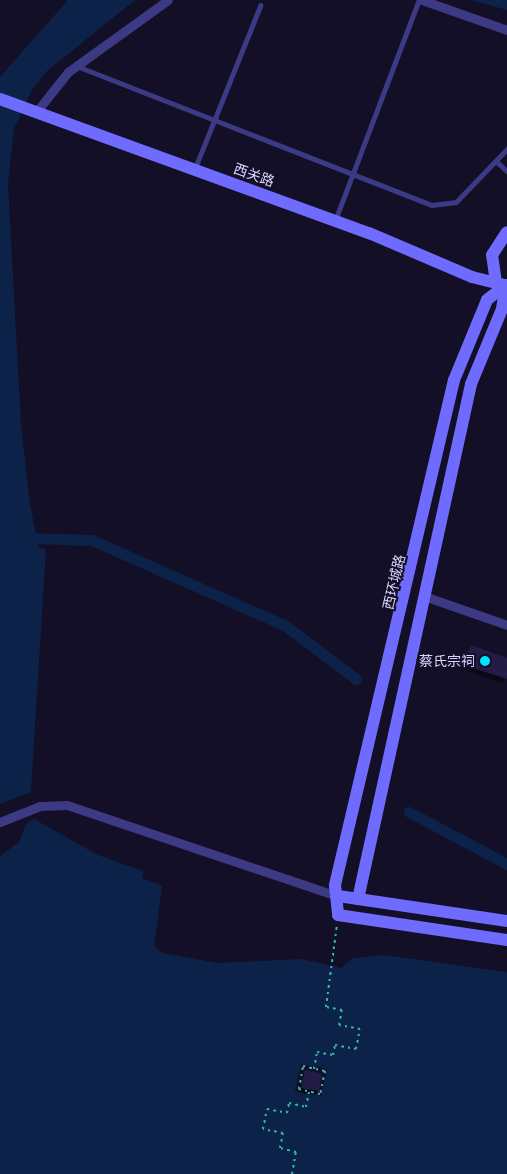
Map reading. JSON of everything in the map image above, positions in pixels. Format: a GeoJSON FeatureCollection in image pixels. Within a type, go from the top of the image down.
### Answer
{"type":"FeatureCollection","features":[{"type":"Feature","properties":{"kind":"main road","name":"西关路"},"geometry":{"type":"LineString","coordinates":[[0,98],[505,285]]}},
{"type":"Feature","properties":{"kind":"main road"},"geometry":{"type":"LineString","coordinates":[[358,899],[471,384],[502,308],[505,285],[492,255],[507,232]]}},
{"type":"Feature","properties":{"kind":"main road","name":"西环城路"},"geometry":{"type":"LineString","coordinates":[[338,915],[336,885],[368,740],[402,617],[454,380],[486,300],[505,285]]}},
{"type":"Feature","properties":{"kind":"main road"},"geometry":{"type":"LineString","coordinates":[[338,896],[507,921]]}},
{"type":"Feature","properties":{"kind":"main road"},"geometry":{"type":"LineString","coordinates":[[338,915],[507,940]]}},
{"type":"Feature","properties":{"kind":"street"},"geometry":{"type":"LineString","coordinates":[[33,110],[76,66],[168,0]]}},
{"type":"Feature","properties":{"kind":"street"},"geometry":{"type":"LineString","coordinates":[[421,0],[507,30]]}},
{"type":"Feature","properties":{"kind":"street"},"geometry":{"type":"LineString","coordinates":[[424,596],[507,625]]}},
{"type":"Feature","properties":{"kind":"street"},"geometry":{"type":"LineString","coordinates":[[0,822],[47,805],[76,807],[338,896]]}},
{"type":"Feature","properties":{"kind":"lane"},"geometry":{"type":"LineString","coordinates":[[335,221],[421,0]]}},
{"type":"Feature","properties":{"kind":"lane"},"geometry":{"type":"LineString","coordinates":[[194,169],[260,6]]}},
{"type":"Feature","properties":{"kind":"lane"},"geometry":{"type":"LineString","coordinates":[[76,66],[425,202],[446,205],[456,202],[507,149]]}},
{"type":"Feature","properties":{"kind":"lane"},"geometry":{"type":"LineString","coordinates":[[496,161],[507,171]]}},
{"type":"Feature","properties":{"kind":"path"},"geometry":{"type":"LineString","coordinates":[[314,1068],[317,1052],[333,1055],[335,1045],[356,1049],[360,1029],[339,1025],[342,1010],[326,1007],[334,960],[338,915]]}},
{"type":"Feature","properties":{"kind":"path"},"geometry":{"type":"LineString","coordinates":[[303,1066],[314,1068],[325,1071],[320,1094],[298,1089],[303,1066]]}},
{"type":"Feature","properties":{"kind":"path"},"geometry":{"type":"LineString","coordinates":[[292,1174],[296,1152],[280,1148],[283,1133],[263,1129],[267,1109],[287,1113],[289,1104],[306,1107],[309,1092]]}},
{"type":"Feature","properties":{"kind":"water"},"geometry":{"type":"Polygon","coordinates":[[[68,0],[135,0],[47,71],[31,91],[14,129],[8,184],[21,424],[30,505],[39,548],[46,549],[31,792],[0,804],[0,77],[68,0]]]}},
{"type":"Feature","properties":{"kind":"water"},"geometry":{"type":"Polygon","coordinates":[[[471,0],[507,0],[507,10],[471,0]]]}},
{"type":"Feature","properties":{"kind":"water"},"geometry":{"type":"Polygon","coordinates":[[[34,819],[98,855],[143,871],[142,878],[162,887],[154,946],[162,953],[218,963],[301,959],[341,968],[353,958],[383,955],[507,972],[507,1174],[0,1174],[0,856],[19,842],[26,824],[34,819]],[[301,1064],[295,1091],[321,1096],[327,1069],[301,1064]]]}},
{"type":"Feature","properties":{"kind":"building","name":"蔡氏宗祠"},"geometry":{"type":"Polygon","coordinates":[[[471,645],[507,658],[507,679],[464,665],[471,645]]]}},
{"type":"Feature","properties":{"kind":"building"},"geometry":{"type":"Polygon","coordinates":[[[305,1070],[322,1074],[319,1091],[301,1088],[305,1070]]]}},
{"type":"Feature","properties":{"kind":"waterway"},"geometry":{"type":"LineString","coordinates":[[0,537],[92,540],[286,626],[356,679]]}},
{"type":"Feature","properties":{"kind":"waterway"},"geometry":{"type":"LineString","coordinates":[[409,812],[507,864]]}},
{"type":"Feature","properties":{"kind":"place","name":"蔡氏宗祠"},"geometry":{"type":"Point","coordinates":[485,661]}}]}
